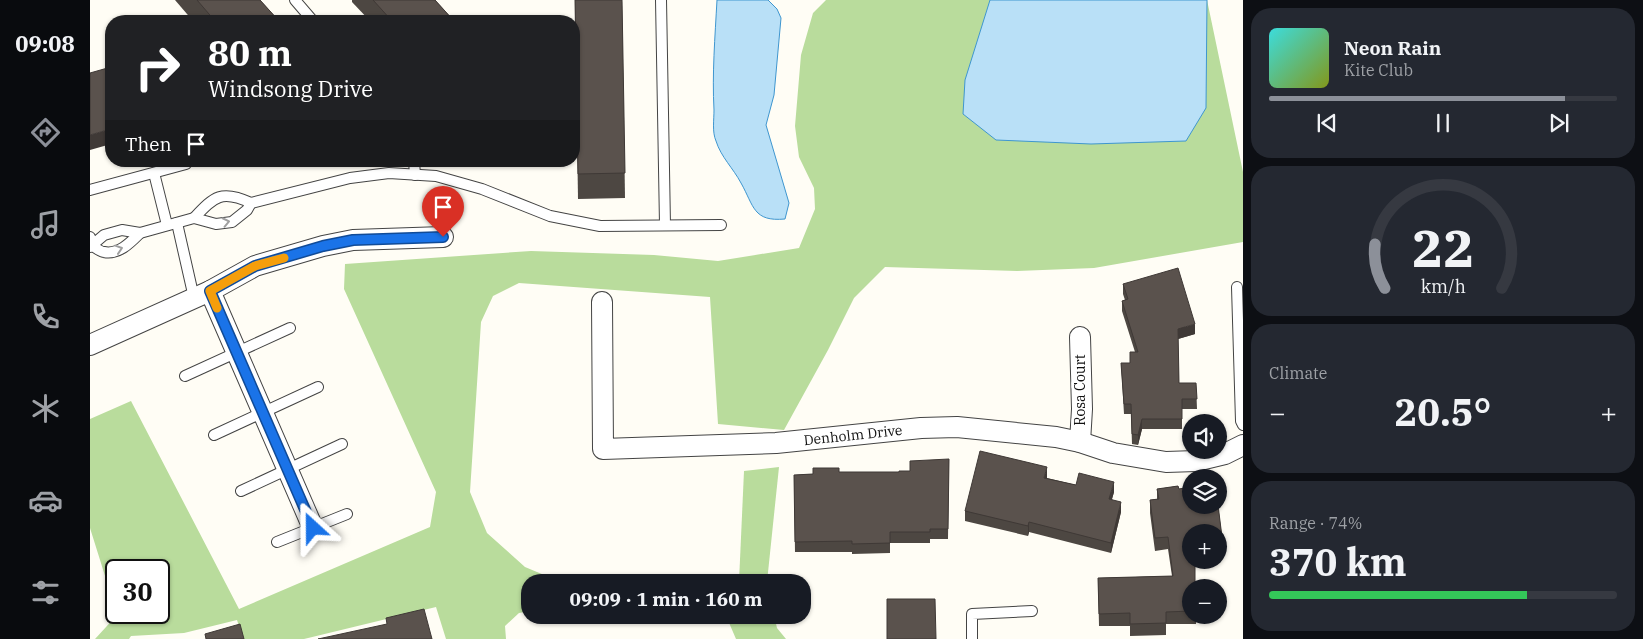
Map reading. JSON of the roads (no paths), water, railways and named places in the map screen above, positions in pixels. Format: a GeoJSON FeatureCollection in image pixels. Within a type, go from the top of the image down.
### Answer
{"type":"FeatureCollection","features":[{"type":"Feature","properties":{"kind":"street"},"geometry":{"type":"LineString","coordinates":[[90,345],[202,294],[255,266],[323,246],[353,240],[443,237]]}},
{"type":"Feature","properties":{"kind":"street"},"geometry":{"type":"LineString","coordinates":[[202,294],[236,352],[313,528]]}},
{"type":"Feature","properties":{"kind":"street","name":"Denholm Drive"},"geometry":{"type":"LineString","coordinates":[[602,302],[603,449],[776,443],[922,428],[957,427],[1056,437],[1080,442],[1113,453],[1166,462],[1196,461],[1225,454],[1243,445]]}},
{"type":"Feature","properties":{"kind":"street","name":"Rosa Court"},"geometry":{"type":"LineString","coordinates":[[1080,337],[1082,409],[1080,442]]}},
{"type":"Feature","properties":{"kind":"lane"},"geometry":{"type":"LineString","coordinates":[[295,0],[308,15]]}},
{"type":"Feature","properties":{"kind":"lane"},"geometry":{"type":"LineString","coordinates":[[660,0],[665,225]]}},
{"type":"Feature","properties":{"kind":"lane"},"geometry":{"type":"LineString","coordinates":[[90,190],[175,167]]}},
{"type":"Feature","properties":{"kind":"lane"},"geometry":{"type":"LineString","coordinates":[[414,167],[415,175]]}},
{"type":"Feature","properties":{"kind":"lane"},"geometry":{"type":"LineString","coordinates":[[154,173],[172,224],[202,294]]}},
{"type":"Feature","properties":{"kind":"lane"},"geometry":{"type":"LineString","coordinates":[[194,218],[209,202],[218,196],[241,198],[251,203],[350,178],[389,173],[436,176],[482,188],[550,216],[600,226],[722,225]]}},
{"type":"Feature","properties":{"kind":"lane"},"geometry":{"type":"LineString","coordinates":[[140,233],[128,246],[115,251],[104,252],[91,243],[104,235],[122,230],[140,233],[194,218],[216,224],[232,222],[247,210],[251,203]]}},
{"type":"Feature","properties":{"kind":"lane"},"geometry":{"type":"LineString","coordinates":[[1237,287],[1241,421],[1243,425]]}},
{"type":"Feature","properties":{"kind":"lane"},"geometry":{"type":"LineString","coordinates":[[185,376],[290,328]]}},
{"type":"Feature","properties":{"kind":"lane"},"geometry":{"type":"LineString","coordinates":[[214,435],[318,387]]}},
{"type":"Feature","properties":{"kind":"lane"},"geometry":{"type":"LineString","coordinates":[[240,491],[342,444]]}},
{"type":"Feature","properties":{"kind":"lane"},"geometry":{"type":"LineString","coordinates":[[277,542],[347,514]]}},
{"type":"Feature","properties":{"kind":"lane"},"geometry":{"type":"LineString","coordinates":[[972,639],[972,614],[1032,611]]}},
{"type":"Feature","properties":{"kind":"water"},"geometry":{"type":"Polygon","coordinates":[[[717,0],[768,0],[777,9],[781,18],[774,95],[766,125],[789,203],[785,219],[766,218],[756,211],[718,147],[715,137],[713,96],[717,0]]]}},
{"type":"Feature","properties":{"kind":"water"},"geometry":{"type":"Polygon","coordinates":[[[990,0],[1207,0],[1206,108],[1186,141],[1091,144],[996,140],[963,114],[965,80],[990,0]]]}}]}
